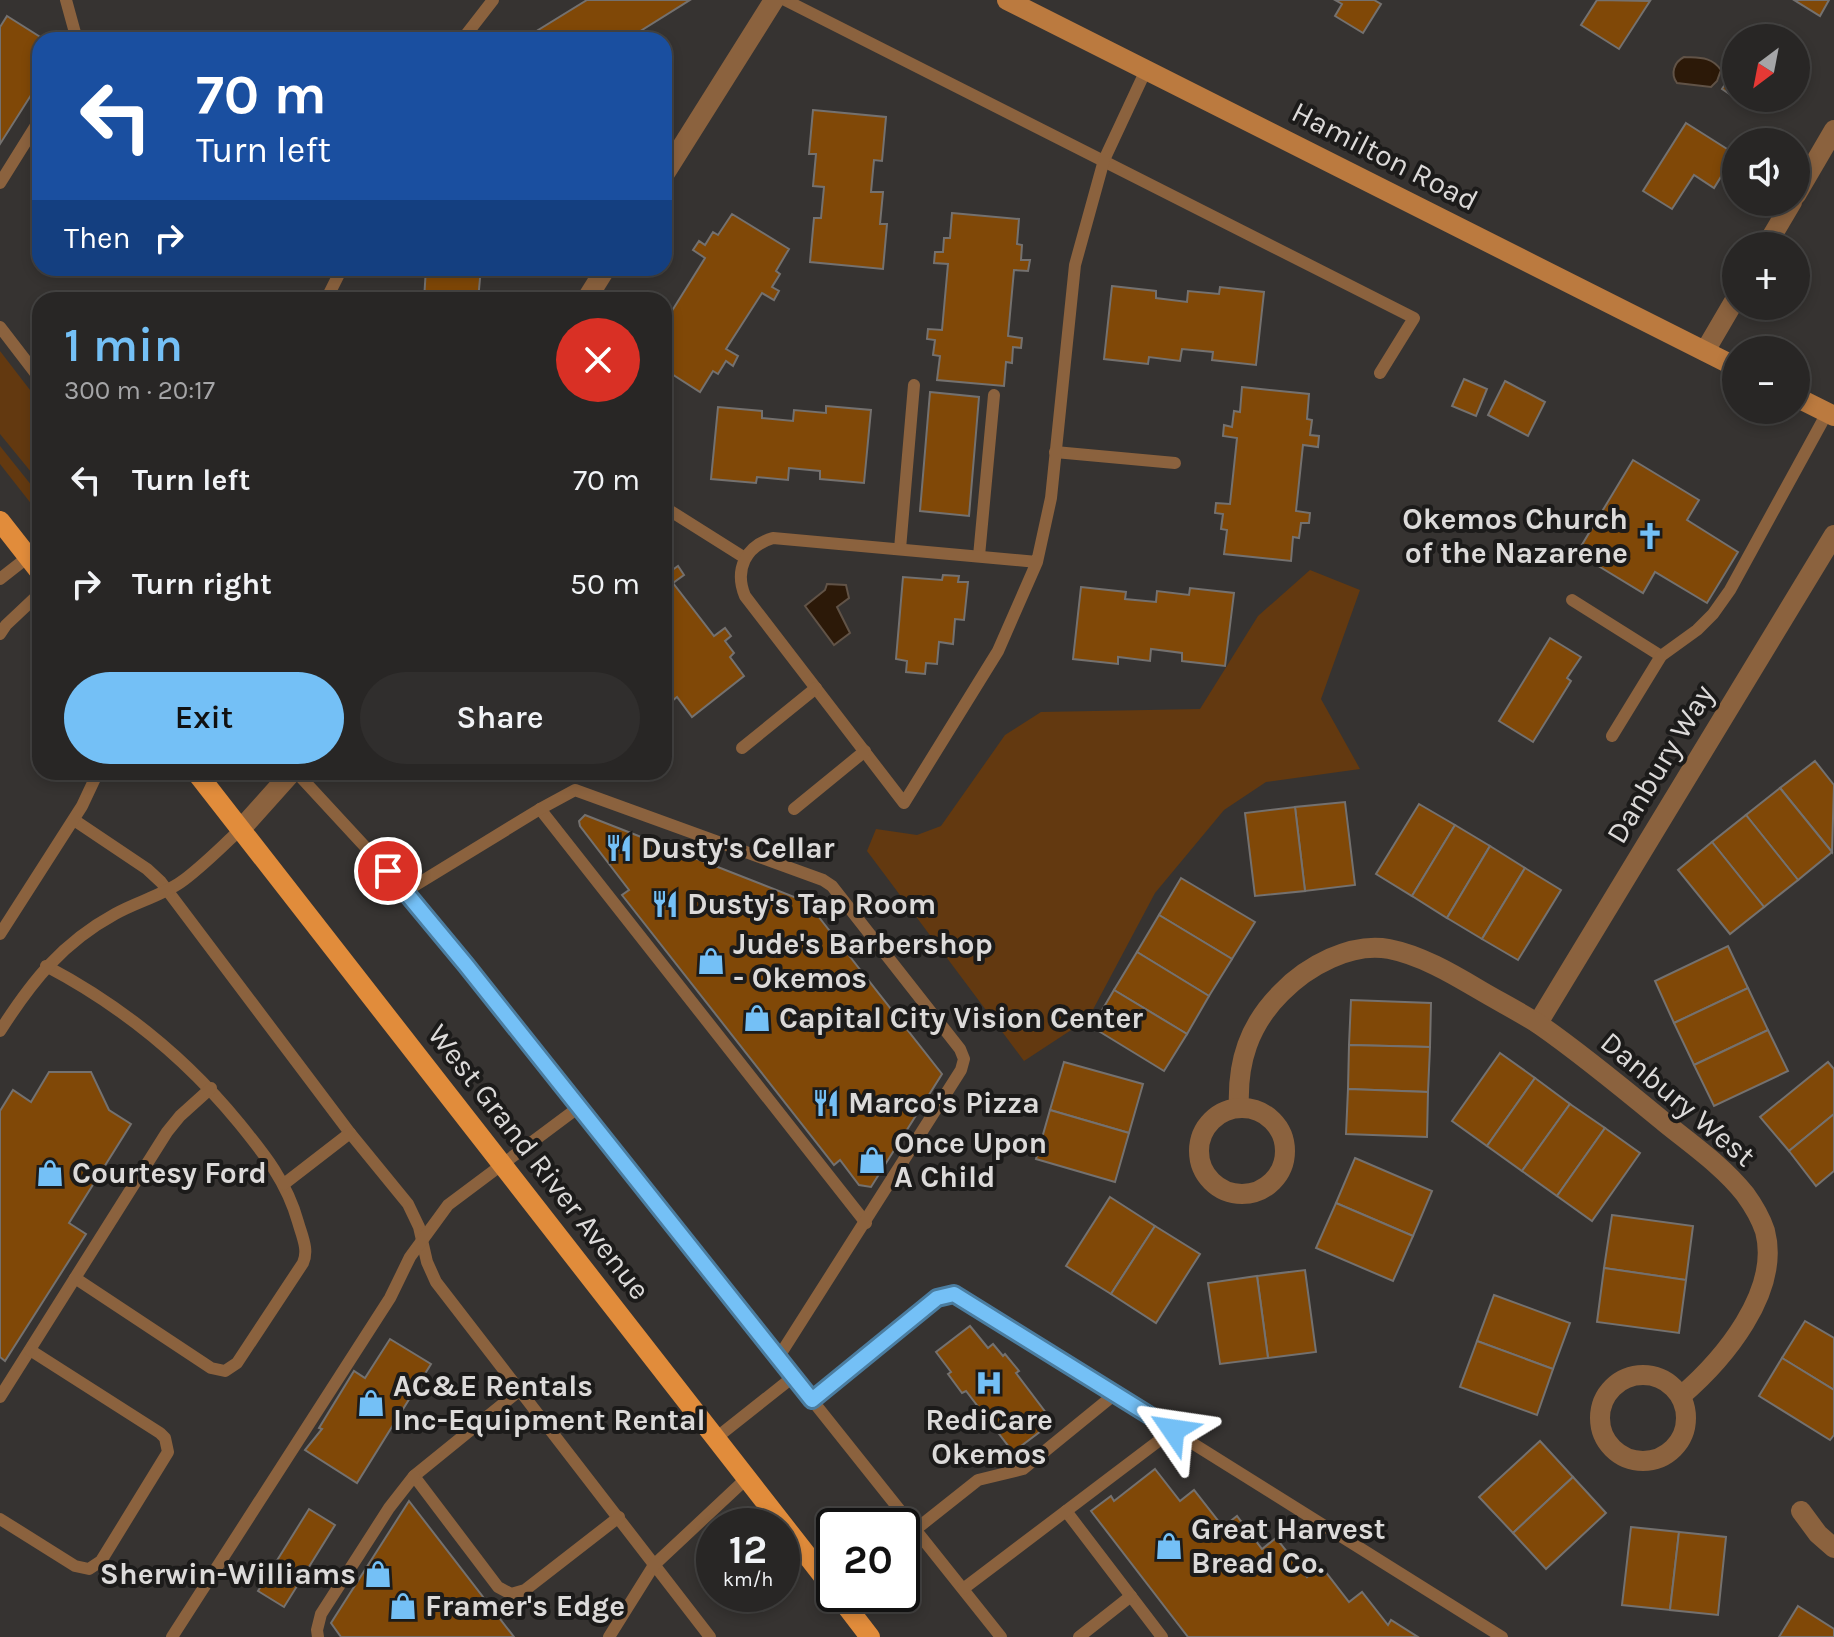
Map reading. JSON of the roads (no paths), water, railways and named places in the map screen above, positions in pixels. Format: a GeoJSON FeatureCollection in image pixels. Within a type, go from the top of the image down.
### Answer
{"type":"FeatureCollection","features":[{"type":"Feature","properties":{"kind":"main road"},"geometry":{"type":"LineString","coordinates":[[0,521],[32,562]]}},
{"type":"Feature","properties":{"kind":"main road","name":"West Grand River Avenue"},"geometry":{"type":"LineString","coordinates":[[202,780],[816,1566]]}},
{"type":"Feature","properties":{"kind":"main road","name":"West Grand River Avenue"},"geometry":{"type":"LineString","coordinates":[[851,1612],[870,1637]]}},
{"type":"Feature","properties":{"kind":"street"},"geometry":{"type":"LineString","coordinates":[[672,162],[774,0]]}},
{"type":"Feature","properties":{"kind":"street","name":"Hamilton Road"},"geometry":{"type":"LineString","coordinates":[[1007,0],[1722,360]]}},
{"type":"Feature","properties":{"kind":"street"},"geometry":{"type":"LineString","coordinates":[[1810,171],[1834,130]]}},
{"type":"Feature","properties":{"kind":"street"},"geometry":{"type":"LineString","coordinates":[[1705,351],[1723,320]]}},
{"type":"Feature","properties":{"kind":"street"},"geometry":{"type":"LineString","coordinates":[[1810,404],[1830,414]]}},
{"type":"Feature","properties":{"kind":"street","name":"Danbury Way"},"geometry":{"type":"LineString","coordinates":[[1538,1023],[1834,535]]}},
{"type":"Feature","properties":{"kind":"street"},"geometry":{"type":"LineString","coordinates":[[241,829],[287,780]]}},
{"type":"Feature","properties":{"kind":"street","name":"Danbury West"},"geometry":{"type":"LineString","coordinates":[[1239,1107],[1239,1072],[1244,1052],[1263,1014],[1303,973],[1346,953],[1388,949],[1411,957],[1457,976],[1538,1023],[1722,1170],[1746,1196],[1765,1232],[1764,1274],[1750,1313],[1715,1364],[1681,1396]]}},
{"type":"Feature","properties":{"kind":"street"},"geometry":{"type":"LineString","coordinates":[[1239,1107],[1262,1112],[1271,1119],[1279,1128],[1285,1151],[1284,1162],[1271,1182],[1250,1193],[1239,1194],[1217,1186],[1208,1178],[1202,1168],[1199,1145],[1202,1133],[1217,1115],[1239,1107]]}},
{"type":"Feature","properties":{"kind":"street"},"geometry":{"type":"LineString","coordinates":[[1642,1374],[1654,1376],[1664,1380],[1681,1396],[1686,1423],[1683,1434],[1669,1452],[1659,1458],[1636,1461],[1615,1451],[1607,1442],[1602,1432],[1600,1409],[1604,1398],[1620,1381],[1642,1374]]}},
{"type":"Feature","properties":{"kind":"street"},"geometry":{"type":"LineString","coordinates":[[1801,1511],[1818,1534],[1834,1548]]}},
{"type":"Feature","properties":{"kind":"lane"},"geometry":{"type":"LineString","coordinates":[[66,0],[75,32]]}},
{"type":"Feature","properties":{"kind":"lane"},"geometry":{"type":"LineString","coordinates":[[468,32],[493,0]]}},
{"type":"Feature","properties":{"kind":"lane"},"geometry":{"type":"LineString","coordinates":[[785,0],[1414,318],[1380,373]]}},
{"type":"Feature","properties":{"kind":"lane"},"geometry":{"type":"LineString","coordinates":[[1037,562],[773,538],[761,541],[745,558],[740,577],[745,596],[904,803],[998,651],[1037,562],[1051,498],[1075,265],[1104,160],[1146,70]]}},
{"type":"Feature","properties":{"kind":"lane"},"geometry":{"type":"LineString","coordinates":[[0,183],[32,132]]}},
{"type":"Feature","properties":{"kind":"lane"},"geometry":{"type":"LineString","coordinates":[[0,327],[32,369]]}},
{"type":"Feature","properties":{"kind":"lane"},"geometry":{"type":"LineString","coordinates":[[900,549],[914,385]]}},
{"type":"Feature","properties":{"kind":"lane"},"geometry":{"type":"LineString","coordinates":[[979,556],[994,395]]}},
{"type":"Feature","properties":{"kind":"lane"},"geometry":{"type":"LineString","coordinates":[[1612,736],[1661,656],[1697,630],[1730,590],[1830,414]]}},
{"type":"Feature","properties":{"kind":"lane"},"geometry":{"type":"LineString","coordinates":[[1055,452],[1175,463]]}},
{"type":"Feature","properties":{"kind":"lane"},"geometry":{"type":"LineString","coordinates":[[672,512],[745,558]]}},
{"type":"Feature","properties":{"kind":"lane"},"geometry":{"type":"LineString","coordinates":[[0,579],[32,566]]}},
{"type":"Feature","properties":{"kind":"lane"},"geometry":{"type":"LineString","coordinates":[[1572,600],[1661,656]]}},
{"type":"Feature","properties":{"kind":"lane"},"geometry":{"type":"LineString","coordinates":[[0,634],[32,601]]}},
{"type":"Feature","properties":{"kind":"lane"},"geometry":{"type":"LineString","coordinates":[[742,748],[816,688]]}},
{"type":"Feature","properties":{"kind":"lane"},"geometry":{"type":"LineString","coordinates":[[794,809],[865,751]]}},
{"type":"Feature","properties":{"kind":"lane"},"geometry":{"type":"LineString","coordinates":[[0,934],[74,820],[94,780]]}},
{"type":"Feature","properties":{"kind":"lane"},"geometry":{"type":"LineString","coordinates":[[302,780],[406,891],[898,1508]]}},
{"type":"Feature","properties":{"kind":"lane"},"geometry":{"type":"LineString","coordinates":[[406,891],[571,791],[585,792],[826,881],[960,1049],[964,1059],[961,1070],[778,1358]]}},
{"type":"Feature","properties":{"kind":"lane"},"geometry":{"type":"LineString","coordinates":[[540,809],[866,1223]]}},
{"type":"Feature","properties":{"kind":"lane"},"geometry":{"type":"LineString","coordinates":[[74,820],[147,869],[167,890],[350,1133],[408,1204],[436,1282],[619,1517],[698,1631],[710,1637]]}},
{"type":"Feature","properties":{"kind":"lane"},"geometry":{"type":"LineString","coordinates":[[0,1031],[46,966],[67,947],[112,915],[167,890],[191,874],[241,829]]}},
{"type":"Feature","properties":{"kind":"lane"},"geometry":{"type":"LineString","coordinates":[[46,966],[87,988],[135,1020],[211,1088],[284,1184],[305,1247],[305,1258],[232,1368],[225,1371],[211,1368],[75,1278]]}},
{"type":"Feature","properties":{"kind":"lane"},"geometry":{"type":"LineString","coordinates":[[0,1397],[167,1132],[211,1088]]}},
{"type":"Feature","properties":{"kind":"lane"},"geometry":{"type":"LineString","coordinates":[[172,1637],[394,1291],[422,1238],[448,1205],[579,1107]]}},
{"type":"Feature","properties":{"kind":"lane"},"geometry":{"type":"LineString","coordinates":[[284,1184],[350,1133]]}},
{"type":"Feature","properties":{"kind":"lane"},"geometry":{"type":"LineString","coordinates":[[812,1400],[937,1298],[948,1294],[960,1296],[1502,1637]]}},
{"type":"Feature","properties":{"kind":"lane"},"geometry":{"type":"LineString","coordinates":[[0,1519],[75,1566],[89,1569],[101,1561],[168,1452],[165,1438],[160,1433],[30,1350]]}},
{"type":"Feature","properties":{"kind":"lane"},"geometry":{"type":"LineString","coordinates":[[716,1438],[793,1377]]}},
{"type":"Feature","properties":{"kind":"lane"},"geometry":{"type":"LineString","coordinates":[[318,1637],[321,1614],[389,1508],[414,1476],[520,1390]]}},
{"type":"Feature","properties":{"kind":"lane"},"geometry":{"type":"LineString","coordinates":[[920,1526],[978,1480],[1023,1469],[1115,1394]]}},
{"type":"Feature","properties":{"kind":"lane"},"geometry":{"type":"LineString","coordinates":[[963,1589],[1173,1430]]}},
{"type":"Feature","properties":{"kind":"lane"},"geometry":{"type":"LineString","coordinates":[[414,1476],[498,1587],[511,1594],[525,1590],[619,1517]]}},
{"type":"Feature","properties":{"kind":"lane"},"geometry":{"type":"LineString","coordinates":[[609,1637],[654,1565],[747,1478]]}},
{"type":"Feature","properties":{"kind":"lane"},"geometry":{"type":"LineString","coordinates":[[1066,1511],[1162,1637]]}},
{"type":"Feature","properties":{"kind":"lane"},"geometry":{"type":"LineString","coordinates":[[920,1536],[1001,1637]]}},
{"type":"Feature","properties":{"kind":"lane"},"geometry":{"type":"LineString","coordinates":[[1079,1637],[1131,1596]]}},
{"type":"Feature","properties":{"kind":"place","name":"Okemos Church of the Nazarene"},"geometry":{"type":"Point","coordinates":[1650,536]}},
{"type":"Feature","properties":{"kind":"place","name":"Dusty's Cellar"},"geometry":{"type":"Point","coordinates":[619,848]}},
{"type":"Feature","properties":{"kind":"place","name":"Dusty's Tap Room"},"geometry":{"type":"Point","coordinates":[665,904]}},
{"type":"Feature","properties":{"kind":"place","name":"Jude's Barbershop - Okemos"},"geometry":{"type":"Point","coordinates":[711,961]}},
{"type":"Feature","properties":{"kind":"place","name":"Capital City Vision Center"},"geometry":{"type":"Point","coordinates":[757,1018]}},
{"type":"Feature","properties":{"kind":"place","name":"Marco's Pizza"},"geometry":{"type":"Point","coordinates":[826,1103]}},
{"type":"Feature","properties":{"kind":"place","name":"Once Upon A Child"},"geometry":{"type":"Point","coordinates":[872,1160]}},
{"type":"Feature","properties":{"kind":"place","name":"Courtesy Ford"},"geometry":{"type":"Point","coordinates":[50,1173]}},
{"type":"Feature","properties":{"kind":"place","name":"RediCare Okemos"},"geometry":{"type":"Point","coordinates":[989,1383]}},
{"type":"Feature","properties":{"kind":"place","name":"AC&E Rentals Inc-Equipment Rental"},"geometry":{"type":"Point","coordinates":[371,1403]}},
{"type":"Feature","properties":{"kind":"place","name":"Great Harvest Bread Co."},"geometry":{"type":"Point","coordinates":[1169,1546]}},
{"type":"Feature","properties":{"kind":"place","name":"Sherwin-Williams"},"geometry":{"type":"Point","coordinates":[378,1574]}},
{"type":"Feature","properties":{"kind":"place","name":"Framer's Edge"},"geometry":{"type":"Point","coordinates":[403,1606]}}]}
